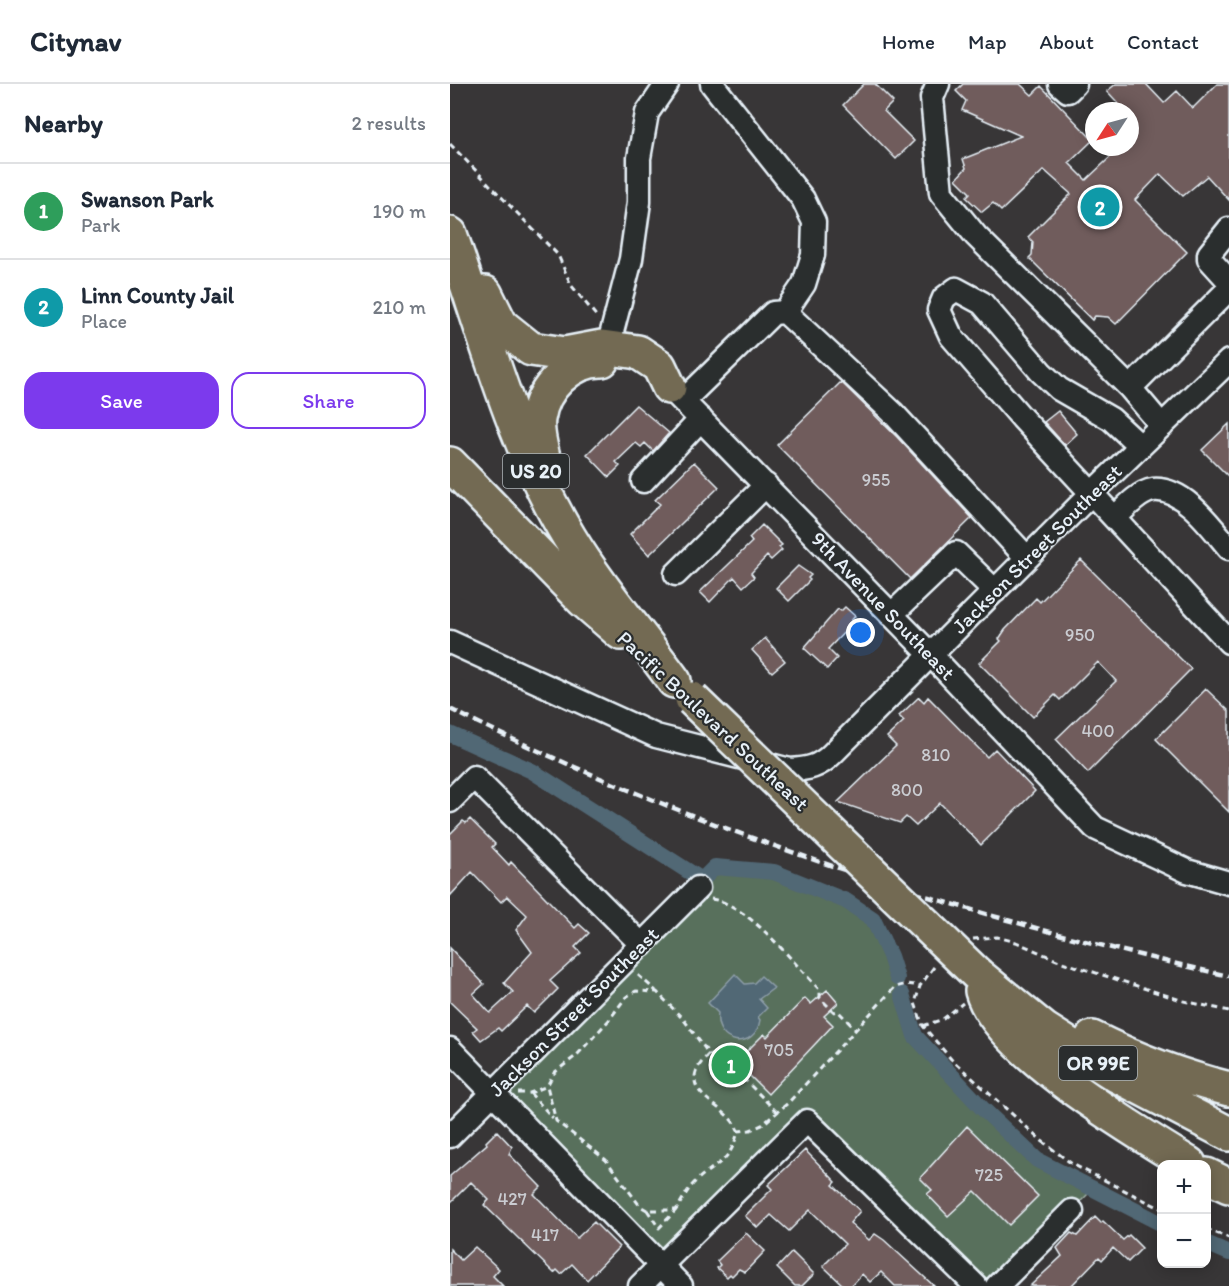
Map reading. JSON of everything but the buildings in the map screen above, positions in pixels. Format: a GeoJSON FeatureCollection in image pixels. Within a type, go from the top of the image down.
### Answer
{"type":"FeatureCollection","features":[{"type":"Feature","properties":{"kind":"highway"},"geometry":{"type":"LineString","coordinates":[[450,234],[478,276],[490,306],[501,325],[524,344],[540,351],[565,354],[603,333],[659,366],[676,394]]}},
{"type":"Feature","properties":{"kind":"highway","name":"US 20"},"geometry":{"type":"LineString","coordinates":[[450,234],[514,419],[548,498],[593,573],[683,690]]}},
{"type":"Feature","properties":{"kind":"highway"},"geometry":{"type":"LineString","coordinates":[[548,498],[547,468],[539,444],[537,421],[542,401],[553,384],[568,372],[598,360],[619,361],[639,367],[676,394]]}},
{"type":"Feature","properties":{"kind":"highway","name":"Pacific Boulevard Southeast"},"geometry":{"type":"LineString","coordinates":[[450,464],[584,600],[683,690],[972,987]]}},
{"type":"Feature","properties":{"kind":"highway"},"geometry":{"type":"LineString","coordinates":[[972,987],[1015,1039],[1062,1080],[1183,1160]]}},
{"type":"Feature","properties":{"kind":"highway","name":"US 20"},"geometry":{"type":"LineString","coordinates":[[972,987],[1126,1055],[1192,1080],[1229,1089]]}},
{"type":"Feature","properties":{"kind":"highway","name":"OR 99E"},"geometry":{"type":"LineString","coordinates":[[972,987],[1099,1064],[1197,1119],[1229,1134]]}},
{"type":"Feature","properties":{"kind":"highway"},"geometry":{"type":"LineString","coordinates":[[1211,1177],[1229,1186]]}},
{"type":"Feature","properties":{"kind":"street"},"geometry":{"type":"LineString","coordinates":[[603,333],[631,259],[639,202],[639,158],[647,113],[668,84]]}},
{"type":"Feature","properties":{"kind":"street"},"geometry":{"type":"LineString","coordinates":[[712,84],[803,199],[814,222],[813,255],[804,284],[784,312]]}},
{"type":"Feature","properties":{"kind":"street"},"geometry":{"type":"LineString","coordinates":[[938,84],[932,98],[941,193],[976,236],[1130,388],[1162,426]]}},
{"type":"Feature","properties":{"kind":"street"},"geometry":{"type":"LineString","coordinates":[[1060,84],[1068,91],[1075,84]]}},
{"type":"Feature","properties":{"kind":"street"},"geometry":{"type":"LineString","coordinates":[[1229,229],[1214,246],[1209,259],[1229,280]]}},
{"type":"Feature","properties":{"kind":"street"},"geometry":{"type":"LineString","coordinates":[[1140,446],[1112,419],[1050,381],[982,303],[956,289],[944,298],[939,310],[951,336],[1022,418],[1093,492],[1229,642]]}},
{"type":"Feature","properties":{"kind":"street"},"geometry":{"type":"LineString","coordinates":[[1130,388],[1229,290]]}},
{"type":"Feature","properties":{"kind":"street"},"geometry":{"type":"LineString","coordinates":[[676,394],[773,313],[784,312],[892,412],[1027,558]]}},
{"type":"Feature","properties":{"kind":"street","name":"Jackson Street Southeast"},"geometry":{"type":"LineString","coordinates":[[450,642],[656,736],[790,770],[809,769],[822,764],[1093,492],[1229,361]]}},
{"type":"Feature","properties":{"kind":"street","name":"9th Avenue Southeast"},"geometry":{"type":"LineString","coordinates":[[676,394],[931,655],[1095,828],[1187,872],[1229,883]]}},
{"type":"Feature","properties":{"kind":"street"},"geometry":{"type":"LineString","coordinates":[[643,481],[701,419]]}},
{"type":"Feature","properties":{"kind":"street"},"geometry":{"type":"LineString","coordinates":[[676,574],[766,485]]}},
{"type":"Feature","properties":{"kind":"street"},"geometry":{"type":"LineString","coordinates":[[1116,517],[1136,499],[1153,490],[1176,496],[1199,512],[1229,548]]}},
{"type":"Feature","properties":{"kind":"street"},"geometry":{"type":"LineString","coordinates":[[891,615],[956,553],[995,591]]}},
{"type":"Feature","properties":{"kind":"street"},"geometry":{"type":"LineString","coordinates":[[450,800],[474,777],[642,945]]}},
{"type":"Feature","properties":{"kind":"street","name":"Jackson Street Southeast"},"geometry":{"type":"LineString","coordinates":[[450,1136],[698,888]]}},
{"type":"Feature","properties":{"kind":"street"},"geometry":{"type":"LineString","coordinates":[[450,1049],[681,1286]]}},
{"type":"Feature","properties":{"kind":"street"},"geometry":{"type":"LineString","coordinates":[[640,1286],[807,1121],[976,1286]]}},
{"type":"Feature","properties":{"kind":"street"},"geometry":{"type":"LineString","coordinates":[[997,1286],[1072,1211]]}},
{"type":"Feature","properties":{"kind":"path"},"geometry":{"type":"LineString","coordinates":[[450,144],[558,255],[571,285],[603,333]]}},
{"type":"Feature","properties":{"kind":"path"},"geometry":{"type":"LineString","coordinates":[[681,905],[709,899],[732,906],[749,918],[820,990],[820,998],[834,1012],[838,1011],[856,1030]]}},
{"type":"Feature","properties":{"kind":"path"},"geometry":{"type":"LineString","coordinates":[[968,942],[976,937],[997,937],[1016,942],[1059,961],[1184,1001],[1229,1011]]}},
{"type":"Feature","properties":{"kind":"path"},"geometry":{"type":"LineString","coordinates":[[624,962],[684,1020],[709,1054],[735,1070],[777,1112]]}},
{"type":"Feature","properties":{"kind":"path"},"geometry":{"type":"LineString","coordinates":[[937,963],[920,986],[915,1003],[922,1026],[951,1059],[1042,1141],[1072,1164],[1157,1207]]}},
{"type":"Feature","properties":{"kind":"path"},"geometry":{"type":"LineString","coordinates":[[738,1131],[750,1130],[762,1125],[788,1103],[895,987],[907,984],[920,986]]}},
{"type":"Feature","properties":{"kind":"path"},"geometry":{"type":"LineString","coordinates":[[922,1026],[943,1019],[972,987]]}},
{"type":"Feature","properties":{"kind":"path"},"geometry":{"type":"LineString","coordinates":[[556,1121],[548,1086],[554,1073],[577,1055],[609,1020],[626,997],[636,991],[657,992]]}},
{"type":"Feature","properties":{"kind":"path"},"geometry":{"type":"LineString","coordinates":[[548,1086],[530,1093],[556,1121],[606,1160],[659,1228],[676,1210],[696,1181],[726,1161],[734,1147],[738,1131],[734,1121],[722,1109],[709,1104],[696,1085],[697,1071],[709,1054]]}},
{"type":"Feature","properties":{"kind":"path"},"geometry":{"type":"LineString","coordinates":[[647,1210],[676,1210]]}},
{"type":"Feature","properties":{"kind":"path"},"geometry":{"type":"LineString","coordinates":[[1211,1231],[1229,1238]]}},
{"type":"Feature","properties":{"kind":"green space"},"geometry":{"type":"Polygon","coordinates":[[[715,867],[774,872],[846,901],[873,919],[890,956],[915,1036],[982,1108],[1037,1160],[1092,1190],[997,1286],[976,1286],[807,1121],[661,1266],[493,1094],[715,867]]]}},
{"type":"Feature","properties":{"kind":"water"},"geometry":{"type":"Polygon","coordinates":[[[735,974],[745,984],[754,983],[761,976],[774,988],[759,999],[767,1008],[758,1017],[760,1020],[757,1030],[751,1037],[743,1040],[728,1038],[722,1032],[718,1024],[718,1013],[708,1003],[735,974]]]}},
{"type":"Feature","properties":{"kind":"waterway"},"geometry":{"type":"LineString","coordinates":[[450,734],[532,771],[702,880],[715,867],[774,872],[846,901],[873,919],[890,956],[897,978]]}},
{"type":"Feature","properties":{"kind":"waterway"},"geometry":{"type":"LineString","coordinates":[[902,994],[915,1036],[982,1108],[1037,1160],[1157,1221]]}},
{"type":"Feature","properties":{"kind":"waterway"},"geometry":{"type":"LineString","coordinates":[[1211,1245],[1229,1253]]}},
{"type":"Feature","properties":{"kind":"railway"},"geometry":{"type":"LineString","coordinates":[[450,709],[638,794],[832,866],[1029,926],[1229,976]]}},
{"type":"Feature","properties":{"kind":"place","name":"Linn County Jail"},"geometry":{"type":"Point","coordinates":[1100,207]}},
{"type":"Feature","properties":{"kind":"place","name":"Swanson Park"},"geometry":{"type":"Point","coordinates":[731,1065]}}]}
